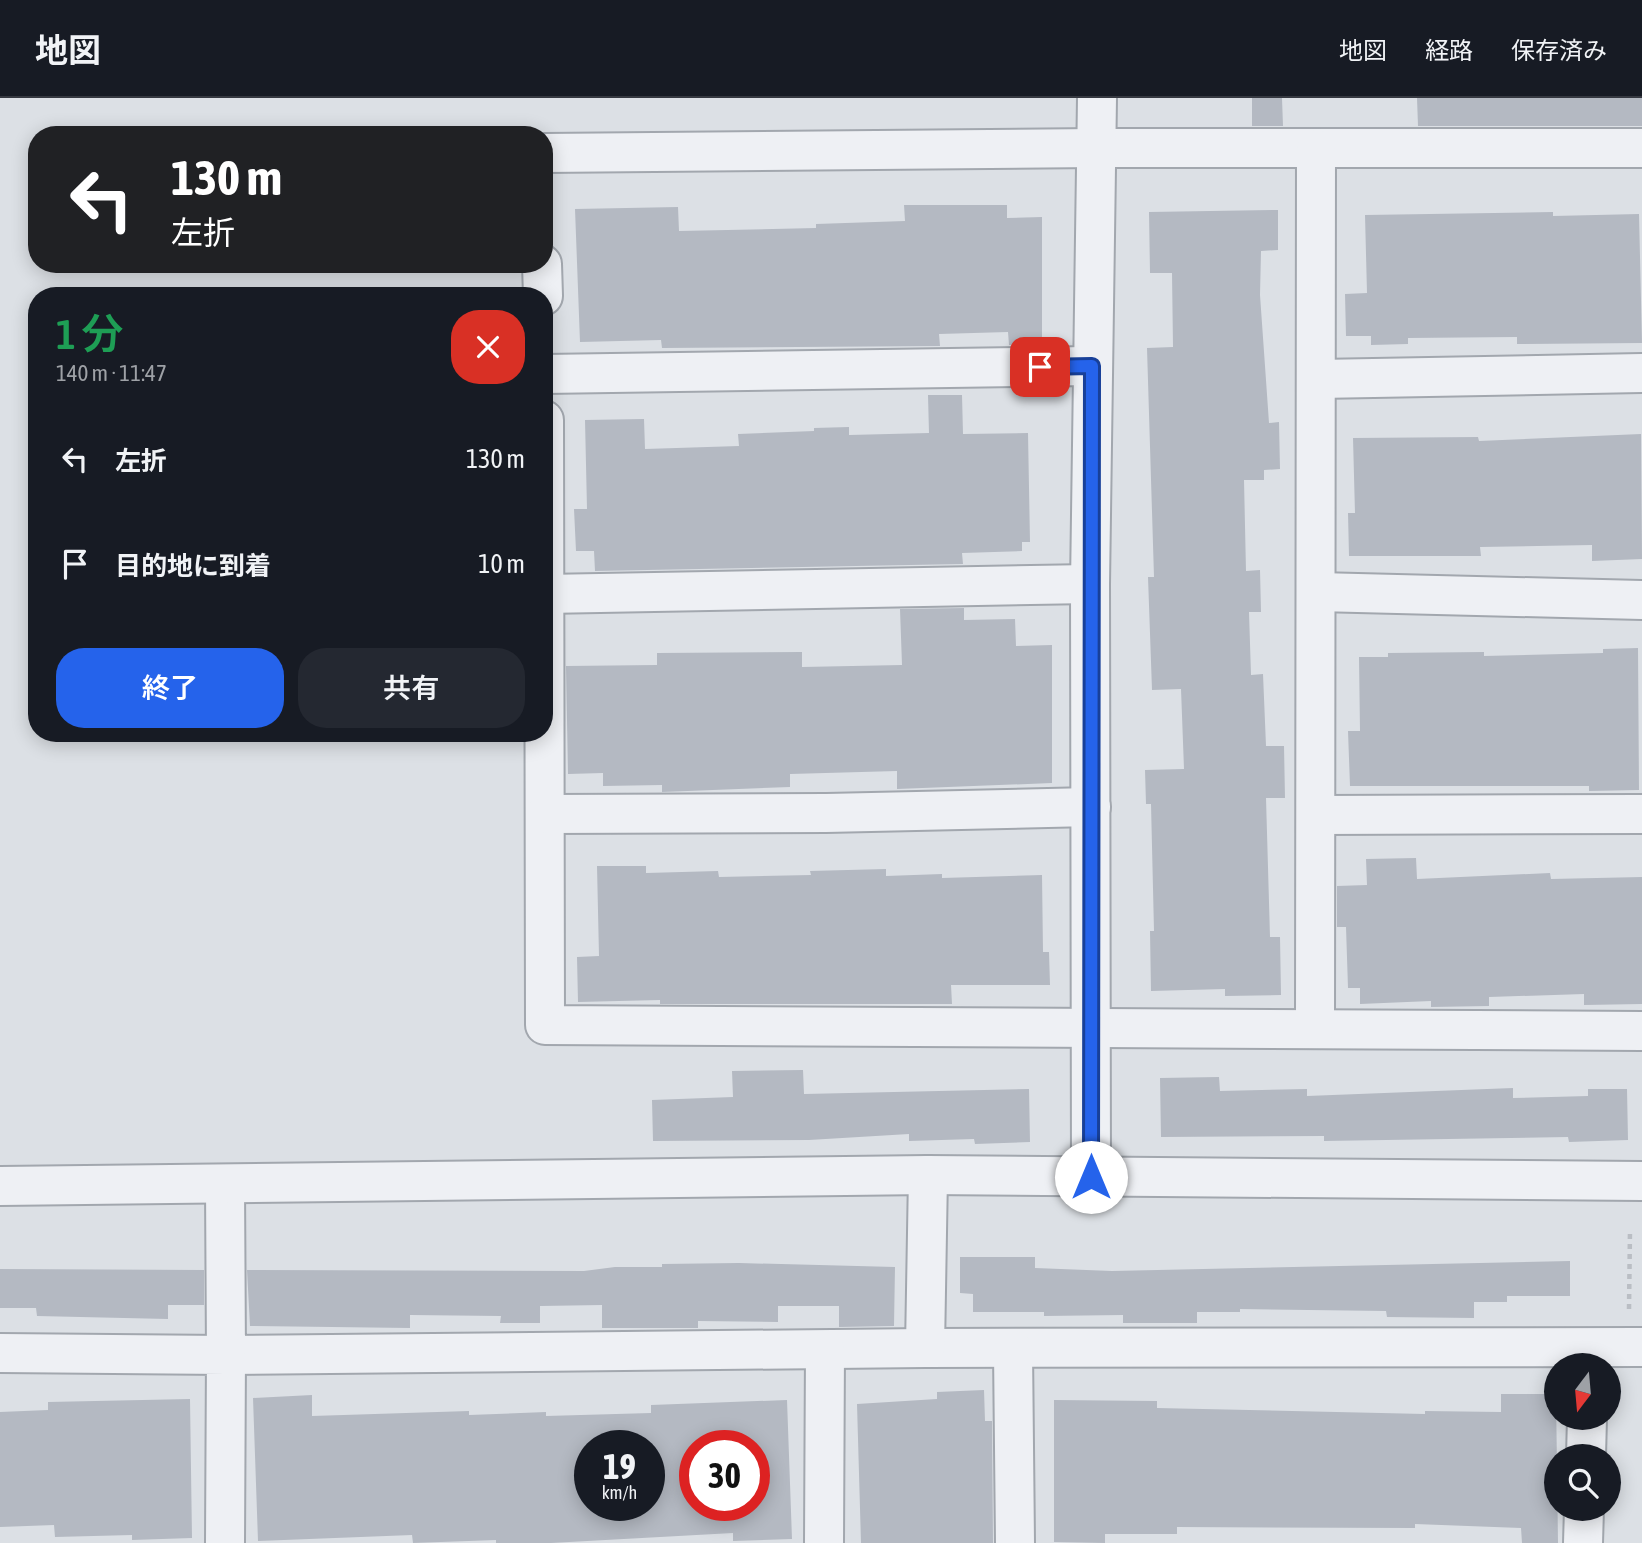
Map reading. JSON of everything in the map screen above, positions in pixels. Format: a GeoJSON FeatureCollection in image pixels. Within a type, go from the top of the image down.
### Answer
{"type":"FeatureCollection","features":[{"type":"Feature","properties":{"kind":"street"},"geometry":{"type":"LineString","coordinates":[[1091,1177],[1090,584],[1097,98]]}},
{"type":"Feature","properties":{"kind":"street"},"geometry":{"type":"LineString","coordinates":[[553,153],[1097,148],[1642,148]]}},
{"type":"Feature","properties":{"kind":"street"},"geometry":{"type":"LineString","coordinates":[[1315,1028],[1318,592],[1316,149]]}},
{"type":"Feature","properties":{"kind":"street"},"geometry":{"type":"LineString","coordinates":[[553,374],[1092,366]]}},
{"type":"Feature","properties":{"kind":"street"},"geometry":{"type":"LineString","coordinates":[[1318,379],[1642,373]]}},
{"type":"Feature","properties":{"kind":"street"},"geometry":{"type":"LineString","coordinates":[[553,594],[1090,584]]}},
{"type":"Feature","properties":{"kind":"street"},"geometry":{"type":"LineString","coordinates":[[1318,592],[1642,600]]}},
{"type":"Feature","properties":{"kind":"street"},"geometry":{"type":"LineString","coordinates":[[546,742],[545,1025],[1642,1031]]}},
{"type":"Feature","properties":{"kind":"street"},"geometry":{"type":"LineString","coordinates":[[546,814],[826,813],[1091,807]]}},
{"type":"Feature","properties":{"kind":"street"},"geometry":{"type":"LineString","coordinates":[[1317,815],[1642,814]]}},
{"type":"Feature","properties":{"kind":"street"},"geometry":{"type":"LineString","coordinates":[[925,1348],[928,1175]]}},
{"type":"Feature","properties":{"kind":"street"},"geometry":{"type":"LineString","coordinates":[[0,1186],[928,1175],[1642,1181]]}},
{"type":"Feature","properties":{"kind":"street"},"geometry":{"type":"LineString","coordinates":[[225,1185],[225,1543]]}},
{"type":"Feature","properties":{"kind":"street"},"geometry":{"type":"LineString","coordinates":[[1607,1353],[1642,1347]]}},
{"type":"Feature","properties":{"kind":"street"},"geometry":{"type":"LineString","coordinates":[[0,1353],[226,1356],[925,1348],[1544,1356]]}},
{"type":"Feature","properties":{"kind":"street"},"geometry":{"type":"LineString","coordinates":[[824,1543],[825,1350]]}},
{"type":"Feature","properties":{"kind":"street"},"geometry":{"type":"LineString","coordinates":[[1013,1350],[1015,1543]]}},
{"type":"Feature","properties":{"kind":"street"},"geometry":{"type":"LineString","coordinates":[[1583,1543],[1584,1521]]}},
{"type":"Feature","properties":{"kind":"path"},"geometry":{"type":"LineString","coordinates":[[1629,1306],[1630,1230]]}},
{"type":"Feature","properties":{"kind":"building"},"geometry":{"type":"Polygon","coordinates":[[[1252,98],[1282,98],[1283,126],[1252,126],[1252,98]]]}},
{"type":"Feature","properties":{"kind":"building"},"geometry":{"type":"Polygon","coordinates":[[[1417,98],[1642,98],[1642,126],[1418,126],[1417,98]]]}},
{"type":"Feature","properties":{"kind":"building"},"geometry":{"type":"Polygon","coordinates":[[[904,205],[1007,205],[1007,218],[1042,217],[1042,345],[1009,345],[1008,332],[939,334],[940,346],[662,348],[661,340],[580,342],[575,209],[678,207],[679,231],[816,228],[816,224],[905,221],[904,205]]]}},
{"type":"Feature","properties":{"kind":"building"},"geometry":{"type":"Polygon","coordinates":[[[1278,210],[1278,250],[1261,251],[1260,295],[1269,423],[1279,422],[1280,469],[1264,470],[1264,480],[1244,480],[1246,571],[1260,570],[1261,612],[1249,612],[1251,675],[1263,674],[1266,746],[1284,746],[1285,798],[1266,798],[1270,937],[1280,937],[1281,995],[1225,996],[1225,989],[1151,991],[1150,931],[1154,931],[1151,804],[1146,804],[1145,770],[1184,769],[1181,689],[1152,690],[1148,577],[1154,577],[1147,348],[1173,347],[1172,273],[1150,273],[1149,212],[1278,210]]]}},
{"type":"Feature","properties":{"kind":"building"},"geometry":{"type":"Polygon","coordinates":[[[1553,212],[1553,216],[1639,214],[1642,343],[1517,344],[1517,337],[1408,338],[1408,344],[1371,345],[1371,336],[1346,336],[1345,294],[1367,293],[1365,215],[1553,212]]]}},
{"type":"Feature","properties":{"kind":"building"},"geometry":{"type":"Polygon","coordinates":[[[928,395],[962,395],[963,434],[1028,433],[1030,542],[1022,542],[1022,551],[962,553],[963,564],[595,571],[594,551],[576,551],[574,509],[587,509],[585,420],[644,419],[645,449],[739,446],[738,434],[814,431],[814,428],[849,427],[849,435],[929,433],[928,395]]]}},
{"type":"Feature","properties":{"kind":"building"},"geometry":{"type":"Polygon","coordinates":[[[1641,434],[1642,559],[1592,561],[1592,545],[1480,547],[1481,556],[1349,556],[1348,513],[1355,513],[1353,438],[1478,437],[1479,441],[1641,434]]]}},
{"type":"Feature","properties":{"kind":"building"},"geometry":{"type":"Polygon","coordinates":[[[964,608],[964,620],[1015,619],[1016,646],[1052,645],[1052,783],[897,789],[897,771],[790,774],[790,787],[662,792],[662,785],[603,786],[603,773],[568,774],[566,666],[657,665],[657,653],[802,652],[802,667],[902,665],[900,609],[964,608]]]}},
{"type":"Feature","properties":{"kind":"building"},"geometry":{"type":"Polygon","coordinates":[[[1638,648],[1639,790],[1589,791],[1589,786],[1350,786],[1348,731],[1360,731],[1359,657],[1388,657],[1388,653],[1484,652],[1484,656],[1603,653],[1603,649],[1638,648]]]}},
{"type":"Feature","properties":{"kind":"building"},"geometry":{"type":"Polygon","coordinates":[[[1416,858],[1417,879],[1550,873],[1551,879],[1642,877],[1642,1004],[1584,1005],[1584,994],[1489,997],[1489,1006],[1431,1007],[1431,1001],[1360,1004],[1360,988],[1348,988],[1346,927],[1337,927],[1337,886],[1367,885],[1366,859],[1416,858]]]}},
{"type":"Feature","properties":{"kind":"building"},"geometry":{"type":"Polygon","coordinates":[[[597,866],[646,866],[646,873],[718,871],[719,877],[811,875],[810,871],[886,869],[886,876],[942,874],[942,878],[1042,875],[1043,952],[1049,952],[1050,985],[951,985],[952,1004],[660,1004],[660,1000],[578,1002],[577,957],[599,956],[597,866]]]}},
{"type":"Feature","properties":{"kind":"building"},"geometry":{"type":"Polygon","coordinates":[[[803,1070],[804,1094],[1029,1089],[1030,1142],[975,1144],[974,1139],[909,1141],[909,1134],[809,1140],[653,1141],[652,1100],[733,1097],[732,1071],[803,1070]]]}},
{"type":"Feature","properties":{"kind":"building"},"geometry":{"type":"Polygon","coordinates":[[[1219,1077],[1220,1091],[1307,1089],[1307,1096],[1513,1088],[1513,1098],[1588,1096],[1588,1089],[1627,1089],[1628,1140],[1569,1142],[1568,1137],[1324,1141],[1324,1136],[1161,1137],[1160,1078],[1219,1077]]]}},
{"type":"Feature","properties":{"kind":"building"},"geometry":{"type":"Polygon","coordinates":[[[960,1257],[1035,1257],[1035,1268],[1112,1271],[1570,1261],[1570,1296],[1507,1296],[1507,1302],[1474,1302],[1474,1318],[1387,1317],[1386,1311],[1240,1309],[1240,1312],[1197,1312],[1197,1323],[1123,1323],[1123,1315],[1044,1316],[1044,1312],[973,1312],[973,1294],[960,1293],[960,1257]]]}},
{"type":"Feature","properties":{"kind":"building"},"geometry":{"type":"Polygon","coordinates":[[[662,1264],[895,1267],[894,1326],[839,1327],[839,1306],[778,1306],[778,1322],[698,1321],[698,1328],[602,1328],[602,1305],[540,1306],[540,1323],[500,1323],[501,1316],[410,1315],[410,1328],[250,1326],[247,1270],[584,1271],[615,1267],[662,1267],[662,1264]]]}},
{"type":"Feature","properties":{"kind":"building"},"geometry":{"type":"Polygon","coordinates":[[[0,1269],[204,1270],[204,1305],[168,1305],[168,1319],[37,1316],[36,1308],[0,1308],[0,1269]]]}},
{"type":"Feature","properties":{"kind":"building"},"geometry":{"type":"Polygon","coordinates":[[[984,1390],[985,1421],[992,1421],[993,1543],[861,1543],[857,1404],[937,1399],[937,1392],[984,1390]]]}},
{"type":"Feature","properties":{"kind":"building"},"geometry":{"type":"Polygon","coordinates":[[[1501,1394],[1544,1394],[1544,1430],[1556,1430],[1557,1444],[1544,1444],[1544,1521],[1558,1521],[1558,1543],[1522,1543],[1521,1528],[1415,1524],[1415,1528],[1177,1527],[1177,1534],[1105,1534],[1105,1543],[1054,1542],[1054,1400],[1157,1401],[1157,1408],[1425,1414],[1425,1411],[1501,1412],[1501,1394]]]}},
{"type":"Feature","properties":{"kind":"building"},"geometry":{"type":"Polygon","coordinates":[[[312,1395],[312,1416],[469,1411],[469,1415],[546,1412],[546,1416],[651,1413],[651,1405],[787,1400],[792,1539],[733,1541],[733,1533],[551,1543],[496,1543],[496,1540],[413,1543],[412,1535],[258,1541],[253,1398],[312,1395]]]}},
{"type":"Feature","properties":{"kind":"building"},"geometry":{"type":"Polygon","coordinates":[[[190,1399],[192,1538],[132,1540],[132,1535],[55,1537],[54,1525],[0,1527],[0,1412],[48,1410],[48,1402],[190,1399]]]}},
{"type":"Feature","properties":{"kind":"route"},"geometry":{"type":"LineString","coordinates":[[1040,367],[1092,366],[1091,1177]]}}]}
